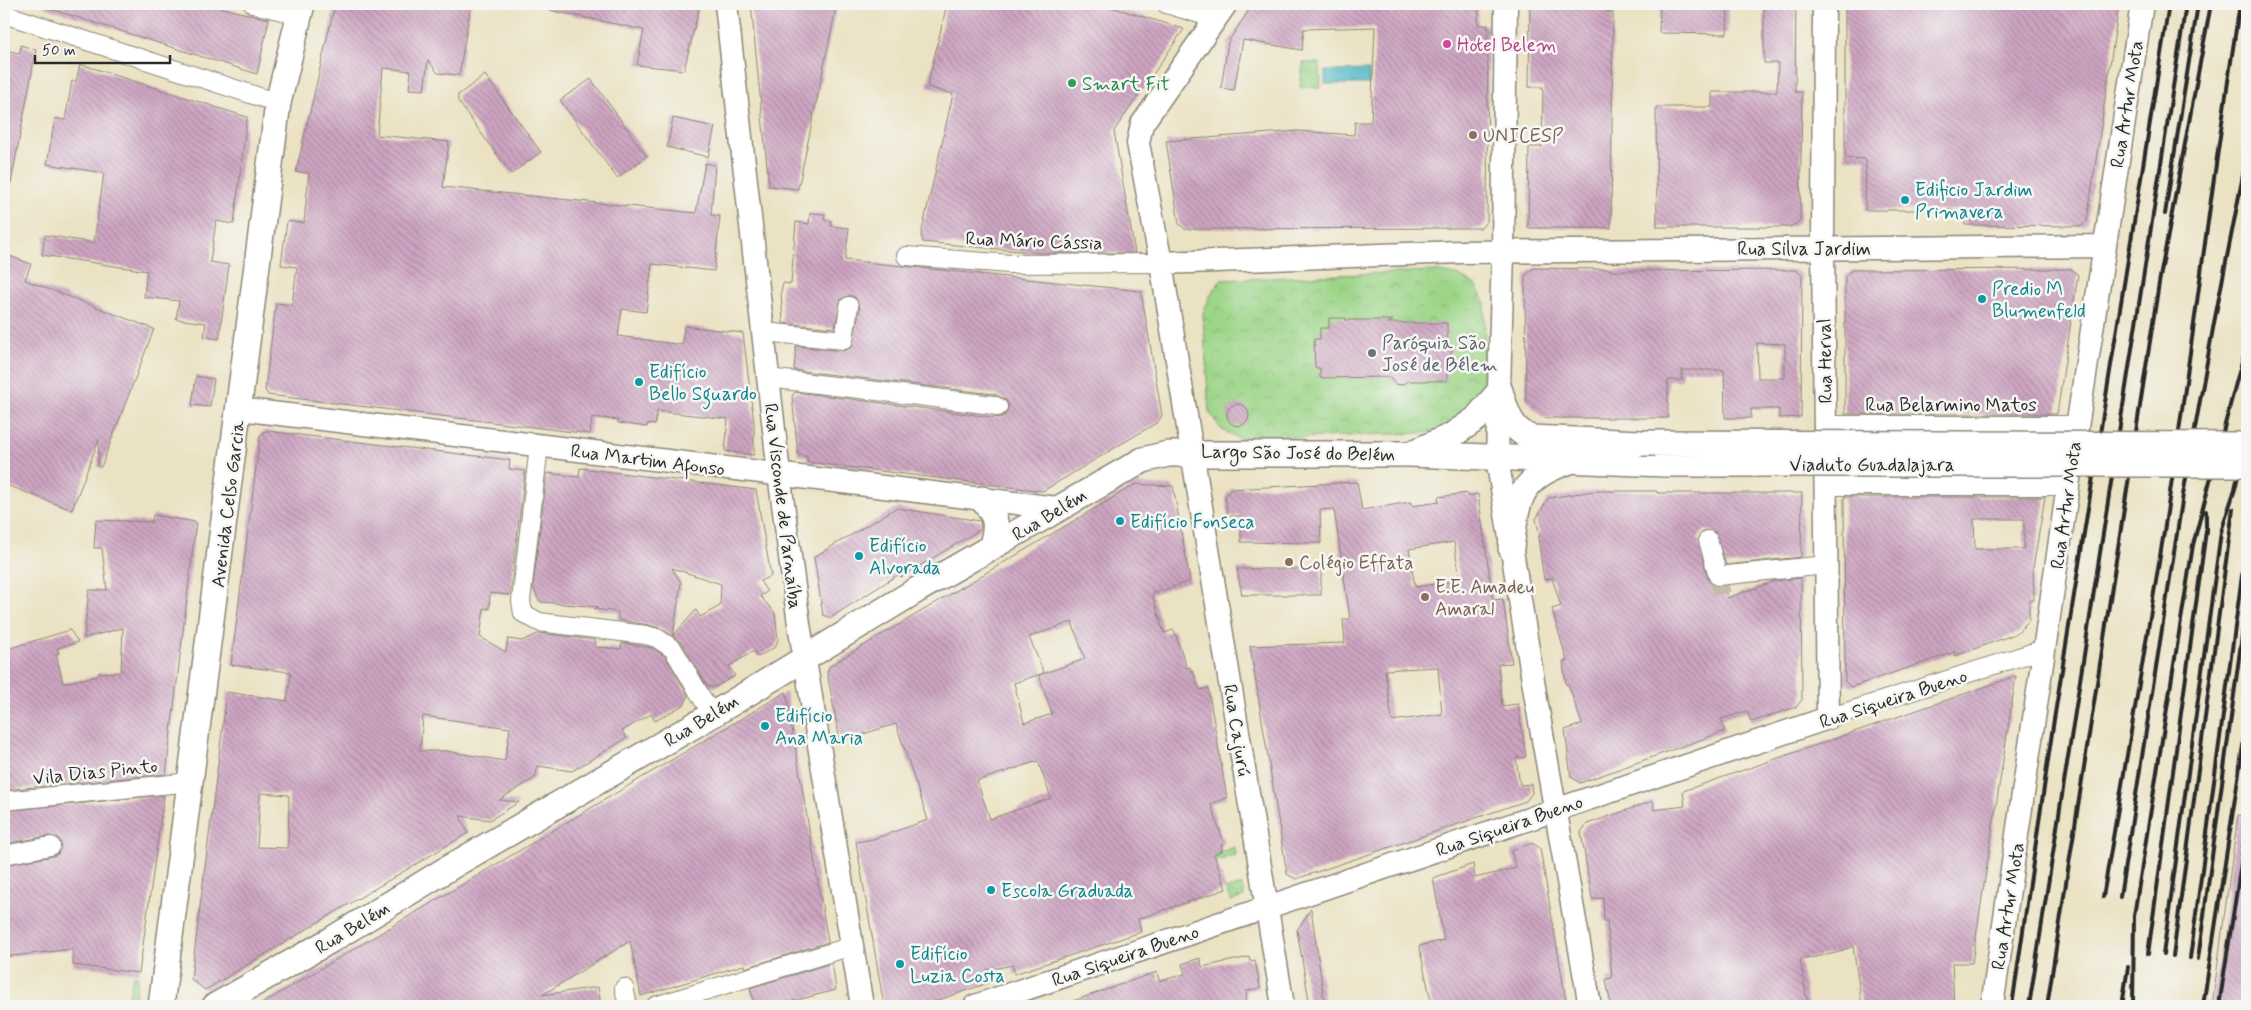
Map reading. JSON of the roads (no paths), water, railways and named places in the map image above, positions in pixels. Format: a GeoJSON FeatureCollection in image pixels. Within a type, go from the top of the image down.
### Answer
{"type":"FeatureCollection","features":[{"type":"Feature","properties":{"kind":"main road","name":"Avenida Celso Garcia"},"geometry":{"type":"LineString","coordinates":[[161,1006],[278,103],[301,10]]}},
{"type":"Feature","properties":{"kind":"main road","name":"Viaduto Guadalajara"},"geometry":{"type":"LineString","coordinates":[[1500,391],[1512,425],[1526,436],[1572,451],[1665,464],[2247,464]]}},
{"type":"Feature","properties":{"kind":"main road"},"geometry":{"type":"LineString","coordinates":[[1410,454],[1451,436],[1476,419],[1500,391]]}},
{"type":"Feature","properties":{"kind":"main road","name":"Viaduto Guadalajara"},"geometry":{"type":"LineString","coordinates":[[1497,458],[1572,451],[2247,445]]}},
{"type":"Feature","properties":{"kind":"main road"},"geometry":{"type":"LineString","coordinates":[[1511,548],[1516,507],[1524,491],[1533,479],[1572,451]]}},
{"type":"Feature","properties":{"kind":"main road","name":"Rua Belém"},"geometry":{"type":"LineString","coordinates":[[215,1006],[331,940],[452,866],[712,714],[1057,508],[1143,460],[1168,454],[1192,454]]}},
{"type":"Feature","properties":{"kind":"main road","name":"Largo São José do Belém"},"geometry":{"type":"LineString","coordinates":[[1192,454],[1410,454],[1497,458]]}},
{"type":"Feature","properties":{"kind":"main road"},"geometry":{"type":"LineString","coordinates":[[982,499],[994,514],[997,524],[991,548]]}},
{"type":"Feature","properties":{"kind":"street"},"geometry":{"type":"LineString","coordinates":[[253,4],[301,10]]}},
{"type":"Feature","properties":{"kind":"street","name":"Rua Visconde de Parnaíba"},"geometry":{"type":"LineString","coordinates":[[726,4],[779,474],[804,658],[862,1006]]}},
{"type":"Feature","properties":{"kind":"street"},"geometry":{"type":"LineString","coordinates":[[1166,4],[1221,12]]}},
{"type":"Feature","properties":{"kind":"street"},"geometry":{"type":"LineString","coordinates":[[1506,4],[1503,252],[1497,458],[1590,1006]]}},
{"type":"Feature","properties":{"kind":"street","name":"Rua Herval"},"geometry":{"type":"LineString","coordinates":[[1824,4],[1824,486],[1828,718]]}},
{"type":"Feature","properties":{"kind":"street","name":"Rua Artur Mota"},"geometry":{"type":"LineString","coordinates":[[1992,1006],[2077,425],[2142,4]]}},
{"type":"Feature","properties":{"kind":"street","name":"Largo São José do Belém"},"geometry":{"type":"LineString","coordinates":[[1192,454],[1161,263],[1138,143],[1142,124],[1221,12]]}},
{"type":"Feature","properties":{"kind":"street"},"geometry":{"type":"LineString","coordinates":[[4,14],[278,103]]}},
{"type":"Feature","properties":{"kind":"street","name":"Rua Silva Jardim"},"geometry":{"type":"LineString","coordinates":[[1503,252],[2105,246]]}},
{"type":"Feature","properties":{"kind":"street"},"geometry":{"type":"LineString","coordinates":[[1161,263],[1503,252]]}},
{"type":"Feature","properties":{"kind":"street","name":"Rua Mário Cássia"},"geometry":{"type":"LineString","coordinates":[[906,256],[1010,264],[1161,263]]}},
{"type":"Feature","properties":{"kind":"street"},"geometry":{"type":"LineString","coordinates":[[764,332],[844,340],[848,306]]}},
{"type":"Feature","properties":{"kind":"street"},"geometry":{"type":"LineString","coordinates":[[768,378],[998,407]]}},
{"type":"Feature","properties":{"kind":"street","name":"Rua Martim Afonso"},"geometry":{"type":"LineString","coordinates":[[239,409],[1057,508]]}},
{"type":"Feature","properties":{"kind":"street","name":"Rua Belarmino Matos"},"geometry":{"type":"LineString","coordinates":[[1825,425],[2077,425]]}},
{"type":"Feature","properties":{"kind":"street"},"geometry":{"type":"LineString","coordinates":[[539,446],[521,601],[523,613],[539,622],[658,638],[672,649],[712,714]]}},
{"type":"Feature","properties":{"kind":"street","name":"Rua Cajurú"},"geometry":{"type":"LineString","coordinates":[[1192,454],[1284,1006]]}},
{"type":"Feature","properties":{"kind":"street"},"geometry":{"type":"LineString","coordinates":[[1824,486],[2068,486]]}},
{"type":"Feature","properties":{"kind":"street"},"geometry":{"type":"LineString","coordinates":[[1708,540],[1718,576],[1826,565]]}},
{"type":"Feature","properties":{"kind":"street","name":"Rua Siqueira Bueno"},"geometry":{"type":"LineString","coordinates":[[975,1006],[1828,718],[2044,649]]}},
{"type":"Feature","properties":{"kind":"street","name":"Vila Dias Pinto"},"geometry":{"type":"LineString","coordinates":[[4,801],[191,782]]}},
{"type":"Feature","properties":{"kind":"street"},"geometry":{"type":"LineString","coordinates":[[4,856],[51,846]]}},
{"type":"Feature","properties":{"kind":"street"},"geometry":{"type":"LineString","coordinates":[[654,1006],[852,946]]}},
{"type":"Feature","properties":{"kind":"street"},"geometry":{"type":"LineString","coordinates":[[624,988],[628,1006]]}},
{"type":"Feature","properties":{"kind":"water"},"geometry":{"type":"Polygon","coordinates":[[[1369,70],[1369,84],[1325,84],[1325,71],[1369,70]]]}},
{"type":"Feature","properties":{"kind":"tunnel"},"geometry":{"type":"LineString","coordinates":[[1718,576],[1722,595]]}},
{"type":"Feature","properties":{"kind":"railway"},"geometry":{"type":"LineString","coordinates":[[2012,1006],[2053,726],[2169,4]]}},
{"type":"Feature","properties":{"kind":"railway"},"geometry":{"type":"LineString","coordinates":[[2029,1006],[2186,4]]}},
{"type":"Feature","properties":{"kind":"railway"},"geometry":{"type":"LineString","coordinates":[[2165,214],[2198,4]]}},
{"type":"Feature","properties":{"kind":"railway"},"geometry":{"type":"LineString","coordinates":[[2047,1006],[2159,283],[2211,4]]}},
{"type":"Feature","properties":{"kind":"railway"},"geometry":{"type":"LineString","coordinates":[[2103,897],[2163,538],[2240,4]]}},
{"type":"Feature","properties":{"kind":"railway"},"geometry":{"type":"LineString","coordinates":[[2120,897],[2183,495],[2247,155]]}},
{"type":"Feature","properties":{"kind":"railway"},"geometry":{"type":"LineString","coordinates":[[2133,1006],[2134,916],[2193,545],[2247,346]]}},
{"type":"Feature","properties":{"kind":"railway"},"geometry":{"type":"LineString","coordinates":[[2163,955],[2221,532],[2235,489],[2247,436]]}},
{"type":"Feature","properties":{"kind":"railway"},"geometry":{"type":"LineString","coordinates":[[2173,956],[2233,509]]}},
{"type":"Feature","properties":{"kind":"railway"},"geometry":{"type":"LineString","coordinates":[[2148,954],[2206,531],[2206,511]]}},
{"type":"Feature","properties":{"kind":"railway"},"geometry":{"type":"LineString","coordinates":[[2190,958],[2247,539]]}},
{"type":"Feature","properties":{"kind":"railway"},"geometry":{"type":"LineString","coordinates":[[2198,959],[2245,614]]}},
{"type":"Feature","properties":{"kind":"railway"},"geometry":{"type":"LineString","coordinates":[[2203,1006],[2247,720]]}},
{"type":"Feature","properties":{"kind":"railway"},"geometry":{"type":"LineString","coordinates":[[2219,1006],[2247,825]]}},
{"type":"Feature","properties":{"kind":"railway"},"geometry":{"type":"LineString","coordinates":[[2122,1006],[2128,967]]}},
{"type":"Feature","properties":{"kind":"place","name":"Hotel Belem"},"geometry":{"type":"Point","coordinates":[1447,44]}},
{"type":"Feature","properties":{"kind":"place","name":"Smart Fit"},"geometry":{"type":"Point","coordinates":[1072,83]}},
{"type":"Feature","properties":{"kind":"place","name":"UNICESP"},"geometry":{"type":"Point","coordinates":[1473,135]}},
{"type":"Feature","properties":{"kind":"place","name":"Edificio Jardim Primavera"},"geometry":{"type":"Point","coordinates":[1905,200]}},
{"type":"Feature","properties":{"kind":"place","name":"Predio M Blumenfeld"},"geometry":{"type":"Point","coordinates":[1982,299]}},
{"type":"Feature","properties":{"kind":"place","name":"Paróquia São José de Bélem"},"geometry":{"type":"Point","coordinates":[1372,353]}},
{"type":"Feature","properties":{"kind":"place","name":"Edifício Bello Sguardo"},"geometry":{"type":"Point","coordinates":[639,382]}},
{"type":"Feature","properties":{"kind":"place","name":"Edifício Fonseca"},"geometry":{"type":"Point","coordinates":[1120,521]}},
{"type":"Feature","properties":{"kind":"place","name":"Edifício Alvorada"},"geometry":{"type":"Point","coordinates":[859,556]}},
{"type":"Feature","properties":{"kind":"place","name":"Colégio Effata"},"geometry":{"type":"Point","coordinates":[1289,562]}},
{"type":"Feature","properties":{"kind":"place","name":"E.E. Amadeu Amaral"},"geometry":{"type":"Point","coordinates":[1425,597]}},
{"type":"Feature","properties":{"kind":"place","name":"Edifício Ana Maria"},"geometry":{"type":"Point","coordinates":[765,726]}},
{"type":"Feature","properties":{"kind":"place","name":"Escola Graduada"},"geometry":{"type":"Point","coordinates":[991,890]}},
{"type":"Feature","properties":{"kind":"place","name":"Edifício Luzia Costa"},"geometry":{"type":"Point","coordinates":[900,964]}}]}
